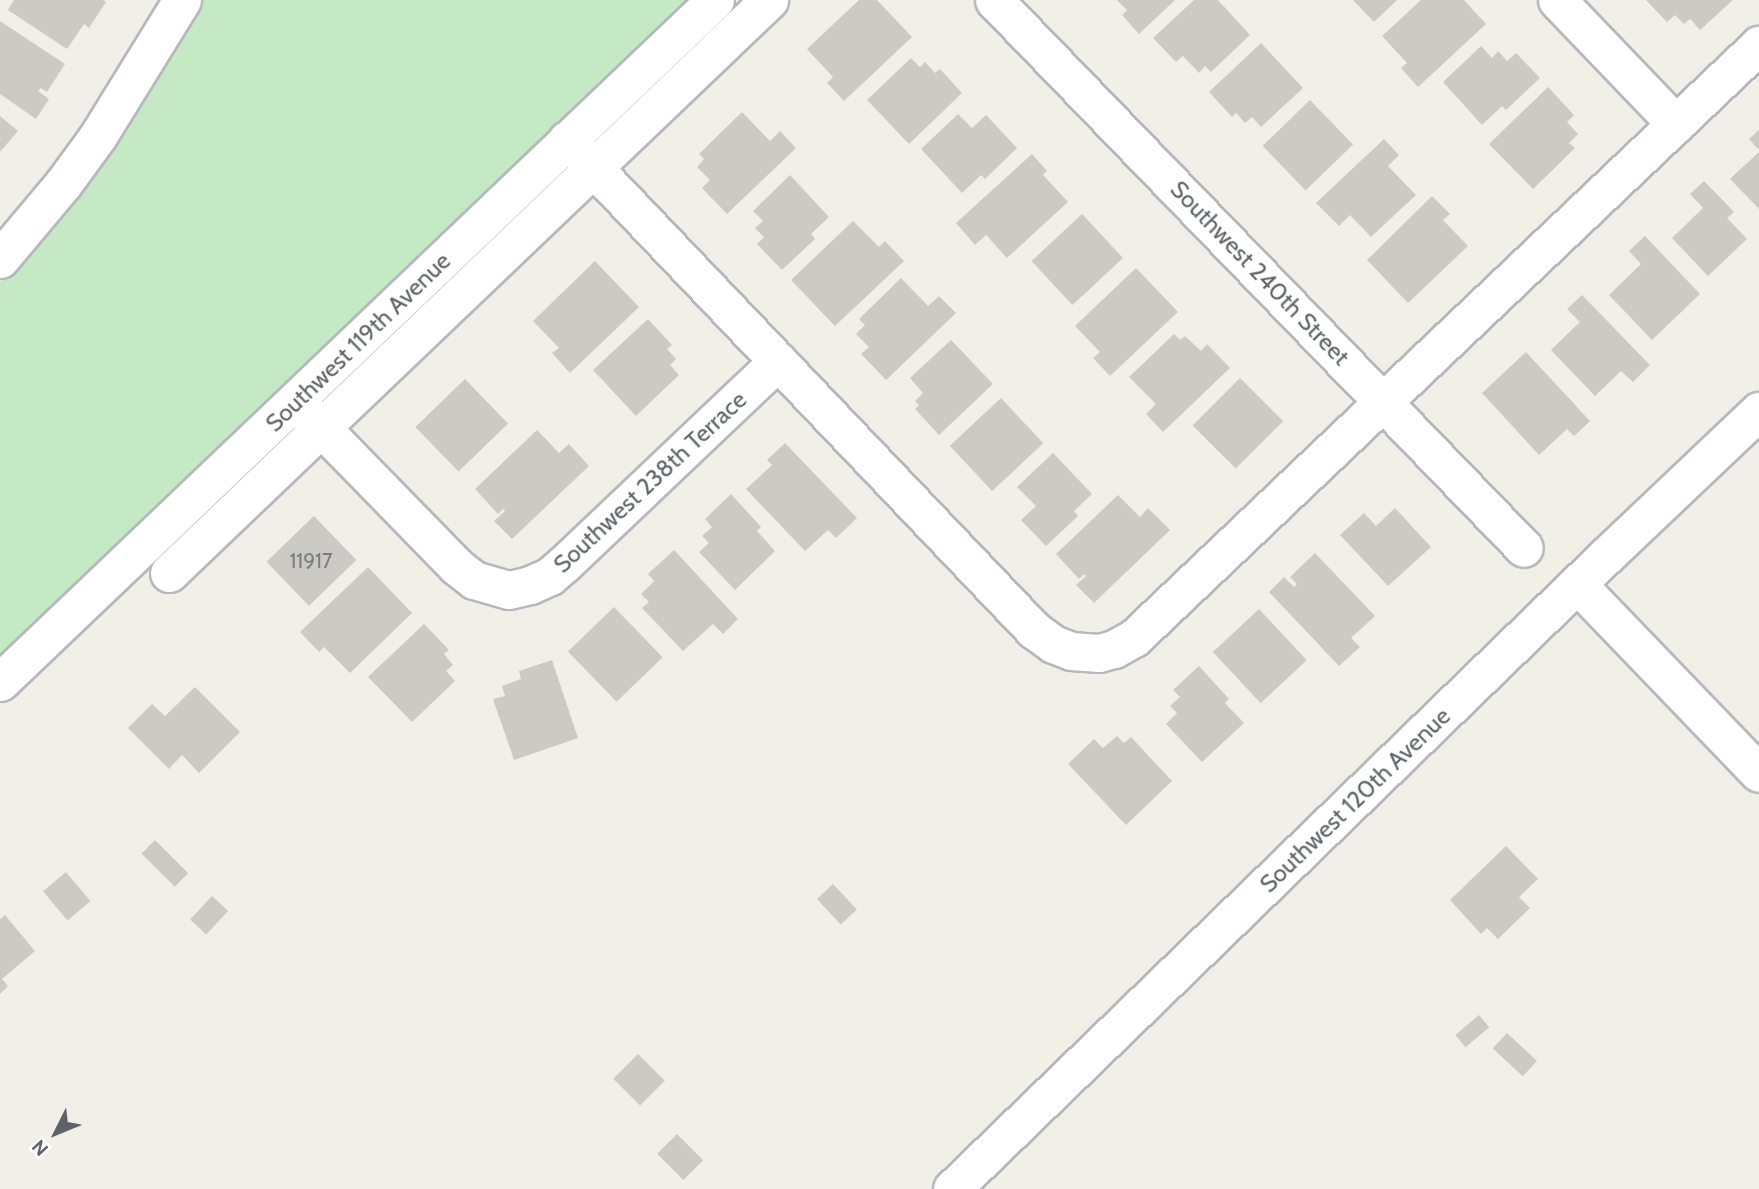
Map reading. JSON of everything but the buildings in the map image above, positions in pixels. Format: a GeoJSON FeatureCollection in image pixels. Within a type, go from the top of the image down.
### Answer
{"type":"FeatureCollection","features":[{"type":"Feature","properties":{"kind":"street"},"geometry":{"type":"LineString","coordinates":[[0,259],[63,184],[98,136],[182,0]]}},
{"type":"Feature","properties":{"kind":"street","name":"Southwest 119th Avenue"},"geometry":{"type":"LineString","coordinates":[[0,682],[715,0]]}},
{"type":"Feature","properties":{"kind":"street","name":"Southwest 119th Avenue"},"geometry":{"type":"LineString","coordinates":[[169,573],[769,0]]}},
{"type":"Feature","properties":{"kind":"street","name":"Southwest 240th Street"},"geometry":{"type":"LineString","coordinates":[[994,0],[1384,400],[1524,548]]}},
{"type":"Feature","properties":{"kind":"street"},"geometry":{"type":"LineString","coordinates":[[1556,0],[1676,124]]}},
{"type":"Feature","properties":{"kind":"street"},"geometry":{"type":"LineString","coordinates":[[567,140],[1034,630],[1053,644],[1071,652],[1085,653],[1114,649],[1134,638],[1759,46]]}},
{"type":"Feature","properties":{"kind":"street","name":"Southwest 238th Terrace"},"geometry":{"type":"LineString","coordinates":[[296,401],[456,566],[474,580],[509,590],[550,576],[778,361]]}},
{"type":"Feature","properties":{"kind":"street","name":"Southwest 120th Avenue"},"geometry":{"type":"LineString","coordinates":[[952,1189],[1759,411]]}},
{"type":"Feature","properties":{"kind":"street"},"geometry":{"type":"LineString","coordinates":[[1577,584],[1759,772]]}},
{"type":"Feature","properties":{"kind":"green space"},"geometry":{"type":"Polygon","coordinates":[[[204,0],[700,0],[0,667],[0,282],[115,141],[158,77],[204,0]]]}}]}
